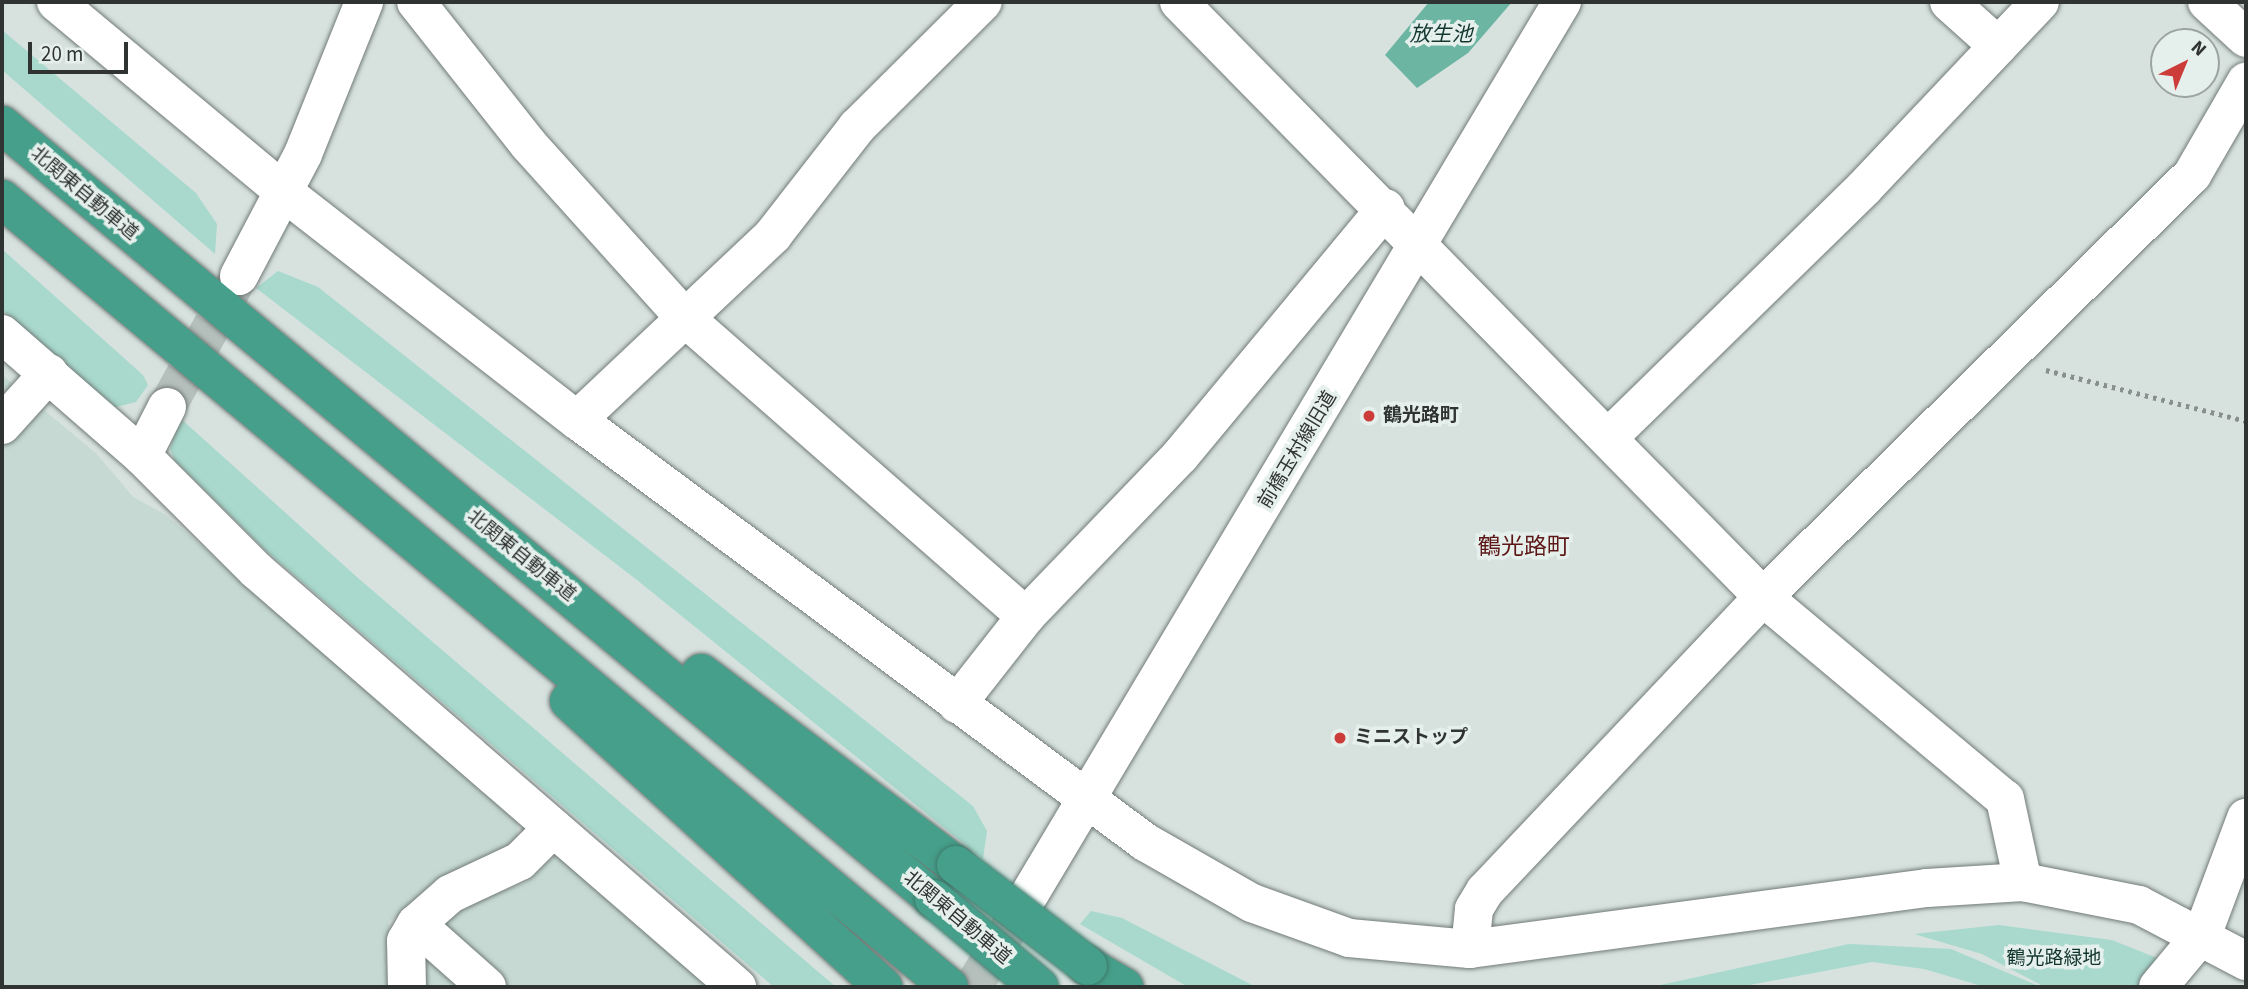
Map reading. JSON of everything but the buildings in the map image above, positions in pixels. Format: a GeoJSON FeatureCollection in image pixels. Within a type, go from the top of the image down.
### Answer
{"type":"FeatureCollection","features":[{"type":"Feature","properties":{"kind":"highway","name":"北関東自動車道"},"geometry":{"type":"LineString","coordinates":[[2,125],[1039,987]]}},
{"type":"Feature","properties":{"kind":"highway"},"geometry":{"type":"LineString","coordinates":[[2,199],[948,987]]}},
{"type":"Feature","properties":{"kind":"highway"},"geometry":{"type":"LineString","coordinates":[[328,397],[1088,965],[1124,987]]}},
{"type":"Feature","properties":{"kind":"highway"},"geometry":{"type":"LineString","coordinates":[[340,481],[683,811],[881,985]]}},
{"type":"Feature","properties":{"kind":"street"},"geometry":{"type":"LineString","coordinates":[[56,2],[285,193],[577,419],[957,704],[1089,800],[1200,875],[1303,924],[1349,938],[1470,949],[1927,888],[2023,882],[2139,905],[2203,933],[2246,961]]}},
{"type":"Feature","properties":{"kind":"street"},"geometry":{"type":"LineString","coordinates":[[239,276],[285,193],[364,2]]}},
{"type":"Feature","properties":{"kind":"street"},"geometry":{"type":"LineString","coordinates":[[416,2],[529,145],[685,318],[1026,616]]}},
{"type":"Feature","properties":{"kind":"street"},"geometry":{"type":"LineString","coordinates":[[577,419],[774,235],[857,127],[983,2]]}},
{"type":"Feature","properties":{"kind":"street"},"geometry":{"type":"LineString","coordinates":[[1179,2],[1422,243],[1763,597],[2005,799],[2023,882]]}},
{"type":"Feature","properties":{"kind":"street","name":"前橋玉村線旧道"},"geometry":{"type":"LineString","coordinates":[[1029,895],[1089,800],[1422,243],[1562,2]]}},
{"type":"Feature","properties":{"kind":"street"},"geometry":{"type":"LineString","coordinates":[[1949,2],[1998,46]]}},
{"type":"Feature","properties":{"kind":"street"},"geometry":{"type":"LineString","coordinates":[[1608,438],[1864,188],[2039,2]]}},
{"type":"Feature","properties":{"kind":"street"},"geometry":{"type":"LineString","coordinates":[[2207,2],[2246,38]]}},
{"type":"Feature","properties":{"kind":"street"},"geometry":{"type":"LineString","coordinates":[[1470,949],[1474,909],[1485,891],[1763,597],[2192,175],[2246,82]]}},
{"type":"Feature","properties":{"kind":"street"},"geometry":{"type":"LineString","coordinates":[[957,704],[1026,616],[1180,456],[1386,208]]}},
{"type":"Feature","properties":{"kind":"street"},"geometry":{"type":"LineString","coordinates":[[2,334],[142,456],[256,570],[737,987]]}},
{"type":"Feature","properties":{"kind":"street"},"geometry":{"type":"LineString","coordinates":[[2,425],[49,373]]}},
{"type":"Feature","properties":{"kind":"street"},"geometry":{"type":"LineString","coordinates":[[142,456],[167,407]]}},
{"type":"Feature","properties":{"kind":"street"},"geometry":{"type":"LineString","coordinates":[[2158,987],[2203,933],[2246,818]]}},
{"type":"Feature","properties":{"kind":"street"},"geometry":{"type":"LineString","coordinates":[[407,987],[406,941],[416,924],[450,894],[520,861],[554,828]]}},
{"type":"Feature","properties":{"kind":"street"},"geometry":{"type":"LineString","coordinates":[[416,924],[487,987]]}},
{"type":"Feature","properties":{"kind":"path"},"geometry":{"type":"LineString","coordinates":[[2004,360],[2246,421]]}},
{"type":"Feature","properties":{"kind":"shaded area"},"geometry":{"type":"Polygon","coordinates":[[[2,375],[97,454],[133,497],[166,515],[518,821],[516,846],[447,877],[389,922],[389,987],[2,987],[2,375]]]}},
{"type":"Feature","properties":{"kind":"shaded area"},"geometry":{"type":"Polygon","coordinates":[[[559,852],[715,987],[498,987],[435,932],[462,906],[525,883],[559,852]]]}},
{"type":"Feature","properties":{"kind":"shaded area"},"geometry":{"type":"Polygon","coordinates":[[[421,945],[480,987],[422,987],[421,945]]]}},
{"type":"Feature","properties":{"kind":"green space"},"geometry":{"type":"Polygon","coordinates":[[[2,30],[196,193],[217,224],[215,254],[2,70],[2,30]]]}},
{"type":"Feature","properties":{"kind":"green space"},"geometry":{"type":"Polygon","coordinates":[[[2,249],[143,375],[148,385],[136,402],[112,408],[2,310],[2,249]]]}},
{"type":"Feature","properties":{"kind":"green space"},"geometry":{"type":"Polygon","coordinates":[[[278,271],[318,287],[973,806],[987,831],[983,859],[637,580],[256,288],[278,271]]]}},
{"type":"Feature","properties":{"kind":"green space"},"geometry":{"type":"Polygon","coordinates":[[[180,418],[358,578],[836,987],[774,987],[265,550],[175,461],[170,449],[180,418]]]}},
{"type":"Feature","properties":{"kind":"green space"},"geometry":{"type":"Polygon","coordinates":[[[1091,911],[1122,918],[1256,987],[1188,987],[1080,924],[1091,911]]]}},
{"type":"Feature","properties":{"kind":"green space","name":"鶴光路緑地"},"geometry":{"type":"Polygon","coordinates":[[[1999,925],[2112,940],[2162,960],[2138,987],[2045,987],[1982,954],[1914,934],[1999,925]]]}},
{"type":"Feature","properties":{"kind":"green space"},"geometry":{"type":"Polygon","coordinates":[[[1849,944],[1951,949],[2041,987],[1985,987],[1924,969],[1872,962],[1739,987],[1651,987],[1849,944]]]}},
{"type":"Feature","properties":{"kind":"water","name":"放生池"},"geometry":{"type":"Polygon","coordinates":[[[1429,2],[1512,2],[1468,53],[1417,88],[1385,55],[1429,2]]]}},
{"type":"Feature","properties":{"kind":"tunnel"},"geometry":{"type":"LineString","coordinates":[[167,407],[237,280]]}},
{"type":"Feature","properties":{"kind":"tunnel"},"geometry":{"type":"LineString","coordinates":[[973,987],[1029,895]]}},
{"type":"Feature","properties":{"kind":"place","name":"鶴光路町"},"geometry":{"type":"Point","coordinates":[1369,416]}},
{"type":"Feature","properties":{"kind":"place","name":"ミニストップ"},"geometry":{"type":"Point","coordinates":[1340,738]}},
{"type":"Feature","properties":{"kind":"district","name":"鶴光路町"},"geometry":{"type":"Point","coordinates":[1524,547]}}]}
